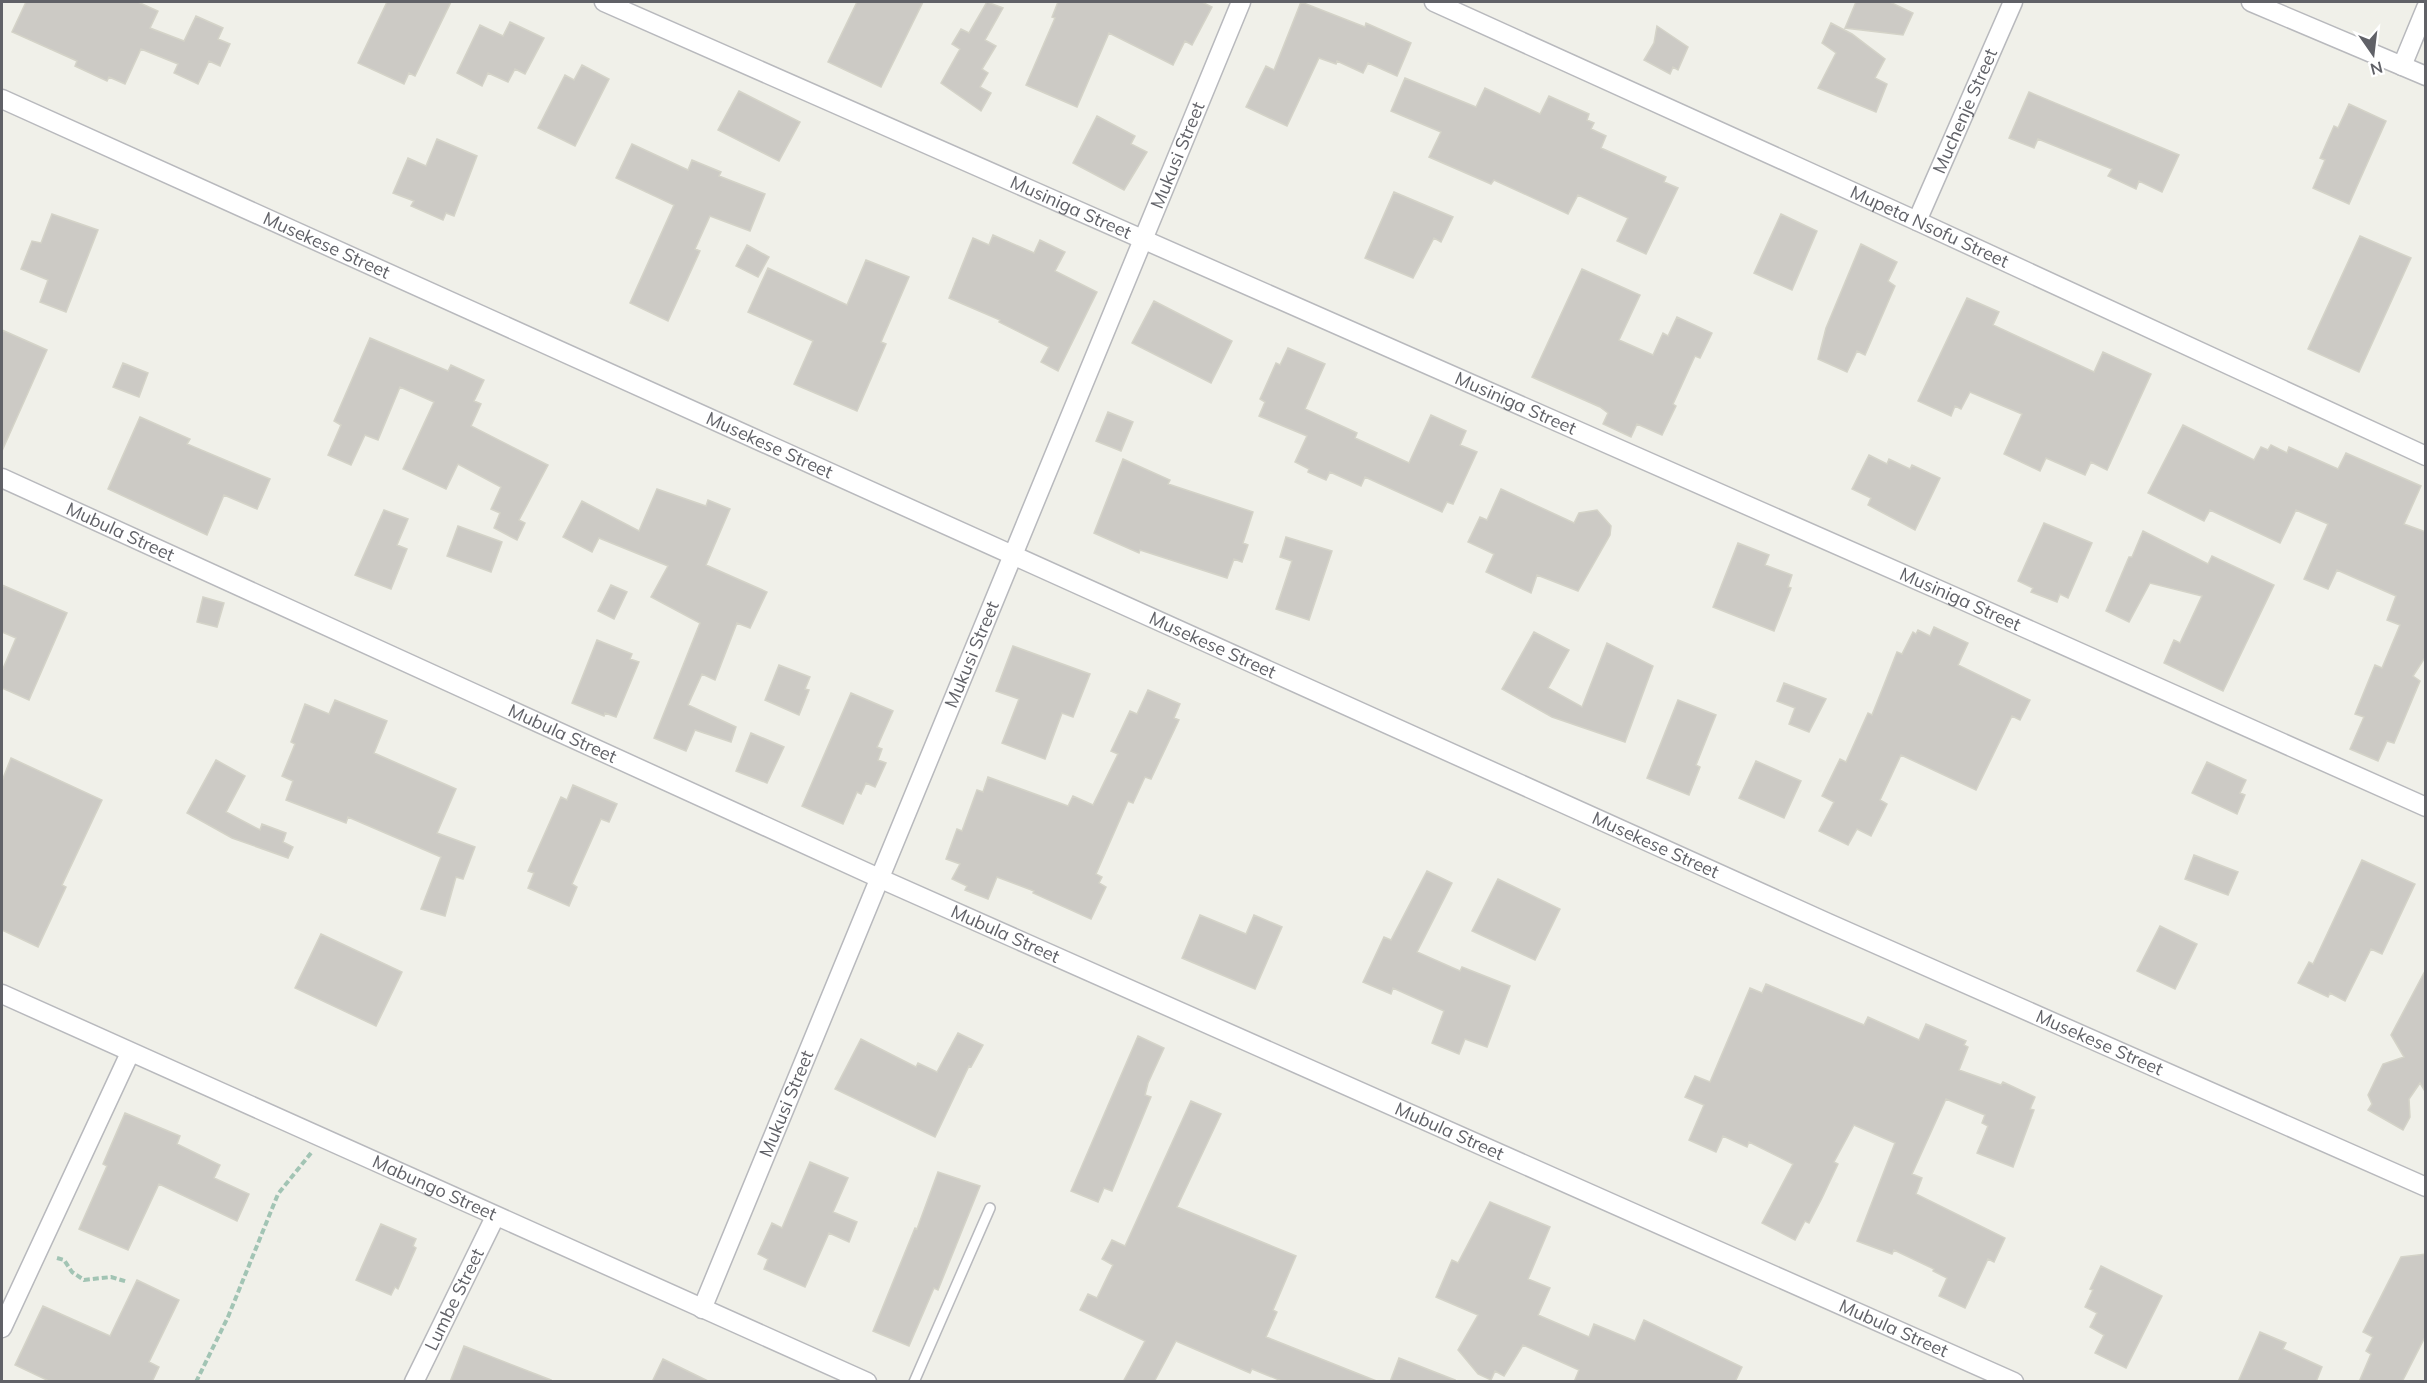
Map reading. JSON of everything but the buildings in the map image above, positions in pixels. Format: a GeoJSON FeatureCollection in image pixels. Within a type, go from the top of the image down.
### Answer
{"type":"FeatureCollection","features":[{"type":"Feature","properties":{"kind":"street","name":"Musiniga Street"},"geometry":{"type":"LineString","coordinates":[[604,2],[1143,238],[2426,807]]}},
{"type":"Feature","properties":{"kind":"street","name":"Mukusi Street"},"geometry":{"type":"LineString","coordinates":[[702,1309],[1242,2]]}},
{"type":"Feature","properties":{"kind":"street","name":"Mupeta Nsofu Street"},"geometry":{"type":"LineString","coordinates":[[1434,2],[1917,220],[2426,456]]}},
{"type":"Feature","properties":{"kind":"street","name":"Muchenje Street"},"geometry":{"type":"LineString","coordinates":[[1917,220],[2013,2]]}},
{"type":"Feature","properties":{"kind":"street"},"geometry":{"type":"LineString","coordinates":[[2252,2],[2426,76]]}},
{"type":"Feature","properties":{"kind":"street"},"geometry":{"type":"LineString","coordinates":[[2402,66],[2426,8]]}},
{"type":"Feature","properties":{"kind":"street","name":"Musekese Street"},"geometry":{"type":"LineString","coordinates":[[2,99],[1011,557],[1817,919],[2426,1187]]}},
{"type":"Feature","properties":{"kind":"street","name":"Mubula Street"},"geometry":{"type":"LineString","coordinates":[[2,478],[881,879],[2014,1382]]}},
{"type":"Feature","properties":{"kind":"street","name":"Mabungo Street"},"geometry":{"type":"LineString","coordinates":[[2,994],[867,1382]]}},
{"type":"Feature","properties":{"kind":"street"},"geometry":{"type":"LineString","coordinates":[[2,1328],[38,1246],[130,1053]]}},
{"type":"Feature","properties":{"kind":"street","name":"Lumbe Street"},"geometry":{"type":"LineString","coordinates":[[414,1382],[495,1217]]}},
{"type":"Feature","properties":{"kind":"lane"},"geometry":{"type":"LineString","coordinates":[[914,1382],[990,1208]]}},
{"type":"Feature","properties":{"kind":"path"},"geometry":{"type":"LineString","coordinates":[[196,1382],[228,1317],[278,1194],[322,1138]]}},
{"type":"Feature","properties":{"kind":"path"},"geometry":{"type":"LineString","coordinates":[[38,1246],[44,1254],[64,1260],[72,1272],[84,1280],[111,1277],[128,1282]]}}]}
